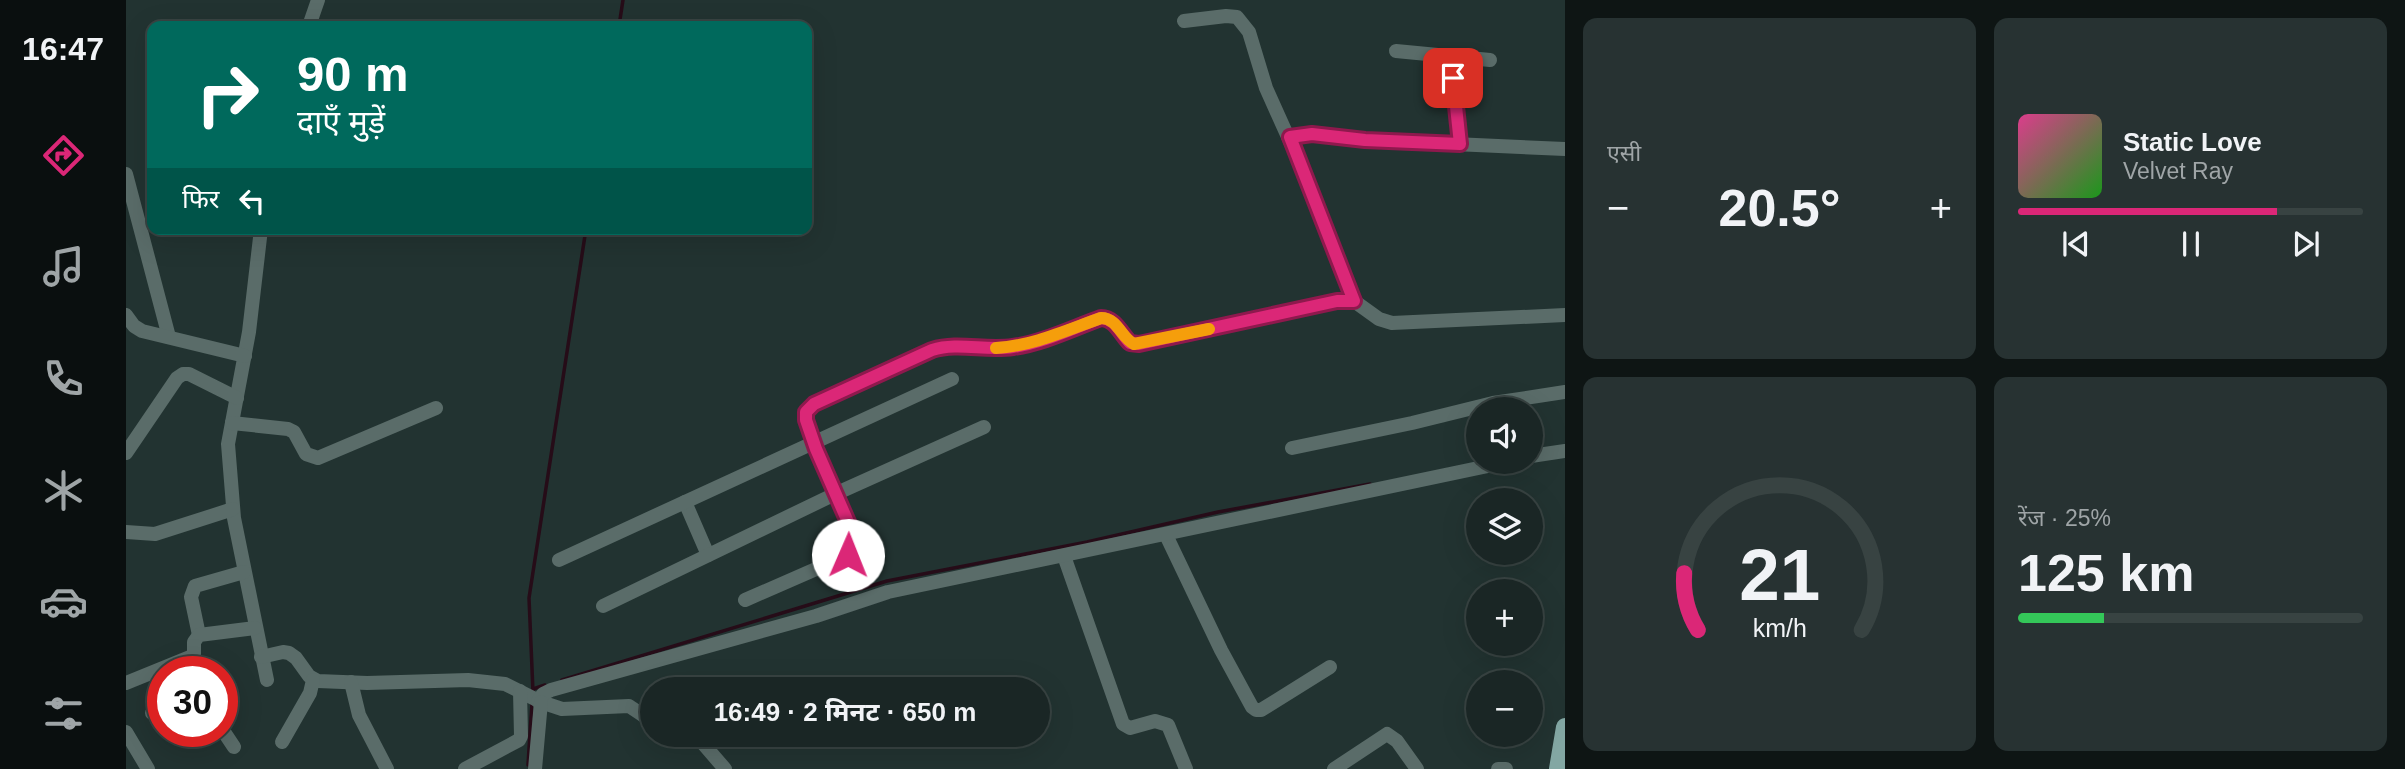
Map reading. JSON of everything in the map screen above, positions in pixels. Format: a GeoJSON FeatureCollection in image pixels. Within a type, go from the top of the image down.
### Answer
{"type":"FeatureCollection","features":[{"type":"Feature","properties":{"kind":"main road"},"geometry":{"type":"LineString","coordinates":[[1558,769],[1565,727]]}},
{"type":"Feature","properties":{"kind":"street"},"geometry":{"type":"LineString","coordinates":[[311,21],[318,0]]}},
{"type":"Feature","properties":{"kind":"street"},"geometry":{"type":"LineString","coordinates":[[1184,21],[1237,17],[1249,32],[1266,88],[1290,137],[1354,301],[1379,319],[1391,323],[1565,315]]}},
{"type":"Feature","properties":{"kind":"street"},"geometry":{"type":"LineString","coordinates":[[1396,51],[1490,60]]}},
{"type":"Feature","properties":{"kind":"street"},"geometry":{"type":"LineString","coordinates":[[1450,56],[1460,144]]}},
{"type":"Feature","properties":{"kind":"street"},"geometry":{"type":"LineString","coordinates":[[1290,137],[1312,134],[1365,140],[1565,149]]}},
{"type":"Feature","properties":{"kind":"street"},"geometry":{"type":"LineString","coordinates":[[126,174],[169,337]]}},
{"type":"Feature","properties":{"kind":"street"},"geometry":{"type":"LineString","coordinates":[[260,235],[245,356],[228,444],[233,509],[267,680]]}},
{"type":"Feature","properties":{"kind":"street"},"geometry":{"type":"LineString","coordinates":[[745,600],[853,552],[855,538],[806,420],[806,412],[814,404],[946,346],[1015,347],[1101,318],[1113,321],[1130,343],[1139,344],[1337,301],[1354,301]]}},
{"type":"Feature","properties":{"kind":"street"},"geometry":{"type":"LineString","coordinates":[[129,324],[142,331],[245,356]]}},
{"type":"Feature","properties":{"kind":"street"},"geometry":{"type":"LineString","coordinates":[[126,453],[177,377],[183,374],[189,374],[237,398]]}},
{"type":"Feature","properties":{"kind":"street"},"geometry":{"type":"LineString","coordinates":[[559,560],[952,379]]}},
{"type":"Feature","properties":{"kind":"street"},"geometry":{"type":"LineString","coordinates":[[1292,448],[1412,423],[1493,402],[1565,392]]}},
{"type":"Feature","properties":{"kind":"street"},"geometry":{"type":"LineString","coordinates":[[232,423],[288,429],[294,432],[306,454],[318,458],[436,408]]}},
{"type":"Feature","properties":{"kind":"street"},"geometry":{"type":"LineString","coordinates":[[603,606],[835,494],[984,427]]}},
{"type":"Feature","properties":{"kind":"street"},"geometry":{"type":"LineString","coordinates":[[1543,454],[1565,451]]}},
{"type":"Feature","properties":{"kind":"street"},"geometry":{"type":"LineString","coordinates":[[532,698],[551,690],[816,616],[888,592],[1466,471]]}},
{"type":"Feature","properties":{"kind":"street"},"geometry":{"type":"LineString","coordinates":[[685,502],[708,555]]}},
{"type":"Feature","properties":{"kind":"street"},"geometry":{"type":"LineString","coordinates":[[126,532],[155,534],[233,509]]}},
{"type":"Feature","properties":{"kind":"street"},"geometry":{"type":"LineString","coordinates":[[1166,535],[1221,650],[1252,707],[1261,710],[1330,667]]}},
{"type":"Feature","properties":{"kind":"street"},"geometry":{"type":"LineString","coordinates":[[1064,556],[1123,724],[1130,728],[1156,721],[1168,725],[1186,769]]}},
{"type":"Feature","properties":{"kind":"street"},"geometry":{"type":"LineString","coordinates":[[199,635],[191,597],[195,586],[244,572]]}},
{"type":"Feature","properties":{"kind":"street"},"geometry":{"type":"LineString","coordinates":[[191,656],[194,654],[194,642],[199,635],[255,628]]}},
{"type":"Feature","properties":{"kind":"street"},"geometry":{"type":"LineString","coordinates":[[261,657],[289,653],[313,680],[468,680],[505,684],[562,709],[629,706],[640,713]]}},
{"type":"Feature","properties":{"kind":"street"},"geometry":{"type":"LineString","coordinates":[[126,683],[147,674]]}},
{"type":"Feature","properties":{"kind":"street"},"geometry":{"type":"LineString","coordinates":[[282,742],[310,693],[313,680]]}},
{"type":"Feature","properties":{"kind":"street"},"geometry":{"type":"LineString","coordinates":[[351,682],[359,715],[387,769]]}},
{"type":"Feature","properties":{"kind":"street"},"geometry":{"type":"LineString","coordinates":[[465,769],[519,740],[532,698]]}},
{"type":"Feature","properties":{"kind":"street"},"geometry":{"type":"LineString","coordinates":[[532,698],[535,769]]}},
{"type":"Feature","properties":{"kind":"street"},"geometry":{"type":"LineString","coordinates":[[126,732],[148,769]]}},
{"type":"Feature","properties":{"kind":"street"},"geometry":{"type":"LineString","coordinates":[[1334,769],[1387,734],[1397,741],[1417,769]]}},
{"type":"Feature","properties":{"kind":"street"},"geometry":{"type":"LineString","coordinates":[[706,747],[725,769]]}},
{"type":"Feature","properties":{"kind":"street"},"geometry":{"type":"LineString","coordinates":[[1498,769],[1506,769]]}},
{"type":"Feature","properties":{"kind":"waterway"},"geometry":{"type":"LineString","coordinates":[[620,21],[623,0]]}},
{"type":"Feature","properties":{"kind":"waterway"},"geometry":{"type":"LineString","coordinates":[[533,692],[529,598],[585,235]]}},
{"type":"Feature","properties":{"kind":"waterway"},"geometry":{"type":"LineString","coordinates":[[562,680],[887,581],[1087,542],[1218,512],[1370,484]]}},
{"type":"Feature","properties":{"kind":"waterway"},"geometry":{"type":"LineString","coordinates":[[533,689],[545,685]]}},
{"type":"Feature","properties":{"kind":"waterway"},"geometry":{"type":"LineString","coordinates":[[528,765],[532,703]]}},
{"type":"Feature","properties":{"kind":"slow traffic"},"geometry":{"type":"LineString","coordinates":[[996,348],[1035,342],[1101,318],[1113,321],[1127,341],[1134,344],[1209,329]]}},
{"type":"Feature","properties":{"kind":"route"},"geometry":{"type":"LineString","coordinates":[[848,555],[855,548],[855,538],[806,420],[806,412],[814,404],[946,346],[1015,347],[1101,318],[1113,321],[1130,343],[1139,344],[1337,301],[1354,301],[1290,137],[1312,134],[1365,140],[1460,144],[1453,78]]}}]}
